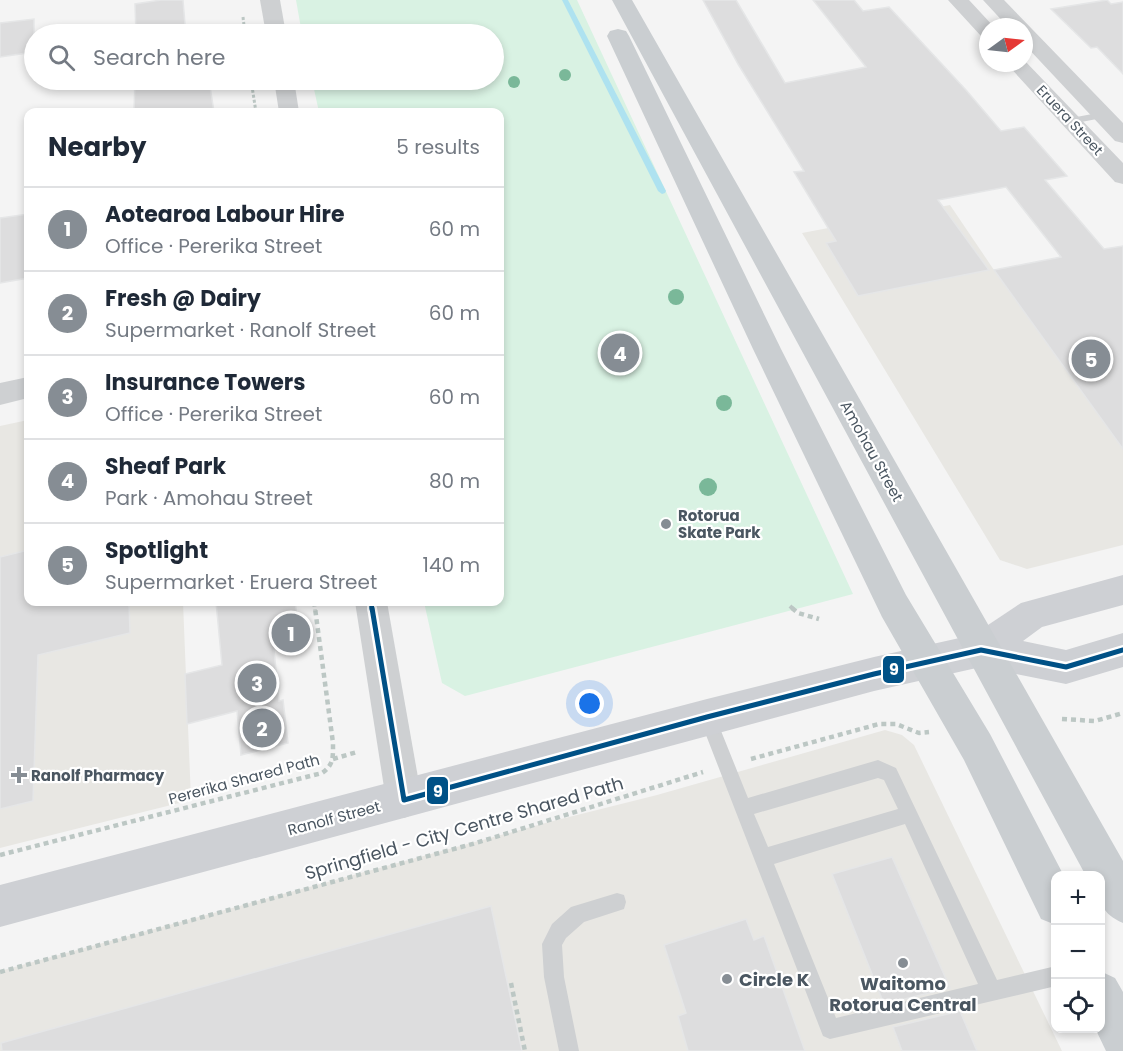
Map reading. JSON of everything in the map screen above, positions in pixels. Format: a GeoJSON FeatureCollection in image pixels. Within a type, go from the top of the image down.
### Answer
{"type":"FeatureCollection","features":[{"type":"Feature","properties":{"kind":"main road"},"geometry":{"type":"LineString","coordinates":[[599,0],[894,606],[976,747],[1051,894]]}},
{"type":"Feature","properties":{"kind":"main road","name":"Amohau Street"},"geometry":{"type":"LineString","coordinates":[[622,0],[1123,902]]}},
{"type":"Feature","properties":{"kind":"main road"},"geometry":{"type":"LineString","coordinates":[[767,349],[810,340]]}},
{"type":"Feature","properties":{"kind":"main road"},"geometry":{"type":"LineString","coordinates":[[1105,1001],[1123,1037]]}},
{"type":"Feature","properties":{"kind":"street"},"geometry":{"type":"LineString","coordinates":[[270,0],[274,24]]}},
{"type":"Feature","properties":{"kind":"street"},"geometry":{"type":"LineString","coordinates":[[958,0],[979,22]]}},
{"type":"Feature","properties":{"kind":"street"},"geometry":{"type":"LineString","coordinates":[[993,0],[1010,18]]}},
{"type":"Feature","properties":{"kind":"street","name":"Eruera Street"},"geometry":{"type":"LineString","coordinates":[[1033,41],[1123,136]]}},
{"type":"Feature","properties":{"kind":"street","name":"Eruera Street"},"geometry":{"type":"LineString","coordinates":[[1025,72],[1123,177]]}},
{"type":"Feature","properties":{"kind":"street"},"geometry":{"type":"LineString","coordinates":[[286,90],[288,108]]}},
{"type":"Feature","properties":{"kind":"street"},"geometry":{"type":"LineString","coordinates":[[0,394],[24,389]]}},
{"type":"Feature","properties":{"kind":"street","name":"Ranolf Street"},"geometry":{"type":"LineString","coordinates":[[0,906],[708,717],[981,650],[1033,614],[1123,590]]}},
{"type":"Feature","properties":{"kind":"street"},"geometry":{"type":"LineString","coordinates":[[373,606],[404,800]]}},
{"type":"Feature","properties":{"kind":"street","name":"Ranolf Street"},"geometry":{"type":"LineString","coordinates":[[981,650],[1066,667],[1123,650]]}},
{"type":"Feature","properties":{"kind":"lane"},"geometry":{"type":"LineString","coordinates":[[1071,121],[1103,115]]}},
{"type":"Feature","properties":{"kind":"lane"},"geometry":{"type":"LineString","coordinates":[[708,717],[830,1029],[1051,977]]}},
{"type":"Feature","properties":{"kind":"lane"},"geometry":{"type":"LineString","coordinates":[[744,808],[878,769],[890,774],[991,990]]}},
{"type":"Feature","properties":{"kind":"lane"},"geometry":{"type":"LineString","coordinates":[[763,858],[910,814]]}},
{"type":"Feature","properties":{"kind":"lane"},"geometry":{"type":"LineString","coordinates":[[569,1051],[554,977],[552,944],[559,931],[578,914],[617,902]]}},
{"type":"Feature","properties":{"kind":"path"},"geometry":{"type":"LineString","coordinates":[[253,90],[255,108]]}},
{"type":"Feature","properties":{"kind":"path","name":"Pererika Shared Path"},"geometry":{"type":"LineString","coordinates":[[0,855],[322,773],[330,768],[333,759],[331,718],[315,606]]}},
{"type":"Feature","properties":{"kind":"path"},"geometry":{"type":"LineString","coordinates":[[790,606],[798,613],[819,619]]}},
{"type":"Feature","properties":{"kind":"path"},"geometry":{"type":"LineString","coordinates":[[1053,718],[1095,721],[1123,713]]}},
{"type":"Feature","properties":{"kind":"path","name":"Springfield - City Centre Shared Path"},"geometry":{"type":"LineString","coordinates":[[0,972],[476,843],[726,766],[879,723],[896,724],[919,733],[935,731]]}},
{"type":"Feature","properties":{"kind":"path"},"geometry":{"type":"LineString","coordinates":[[333,759],[357,752]]}},
{"type":"Feature","properties":{"kind":"path"},"geometry":{"type":"LineString","coordinates":[[511,984],[525,1051]]}},
{"type":"Feature","properties":{"kind":"shaded area"},"geometry":{"type":"Polygon","coordinates":[[[950,205],[994,270],[1123,246],[1123,545],[1027,569],[1000,560],[802,233],[950,205]]]}},
{"type":"Feature","properties":{"kind":"shaded area"},"geometry":{"type":"Polygon","coordinates":[[[24,421],[24,606],[183,606],[191,800],[0,848],[0,426],[24,421]]]}},
{"type":"Feature","properties":{"kind":"shaded area"},"geometry":{"type":"Polygon","coordinates":[[[885,730],[902,735],[914,745],[1051,1028],[1051,1033],[1053,1033],[1062,1051],[0,1051],[0,971],[549,822],[657,795],[885,730]]]}},
{"type":"Feature","properties":{"kind":"green space"},"geometry":{"type":"Polygon","coordinates":[[[296,0],[577,0],[853,594],[465,696],[442,683],[425,606],[504,606],[504,108],[318,108],[314,90],[504,90],[504,24],[300,24],[296,0]]]}},
{"type":"Feature","properties":{"kind":"building"},"geometry":{"type":"Polygon","coordinates":[[[161,0],[183,0],[185,24],[136,24],[135,4],[161,0]]]}},
{"type":"Feature","properties":{"kind":"building"},"geometry":{"type":"Polygon","coordinates":[[[703,0],[736,0],[785,83],[866,67],[813,0],[854,0],[863,11],[889,7],[1001,131],[1024,127],[1067,176],[1045,180],[1104,249],[1123,246],[1123,449],[994,270],[1061,257],[1006,187],[938,200],[989,270],[858,296],[826,243],[836,241],[794,172],[804,171],[738,64],[703,0]]]}},
{"type":"Feature","properties":{"kind":"building"},"geometry":{"type":"Polygon","coordinates":[[[1107,0],[1111,4],[1123,2],[1123,74],[1097,47],[1091,48],[1051,9],[1107,0]]]}},
{"type":"Feature","properties":{"kind":"building"},"geometry":{"type":"Polygon","coordinates":[[[34,19],[34,24],[24,24],[24,53],[0,57],[0,23],[34,19]]]}},
{"type":"Feature","properties":{"kind":"building"},"geometry":{"type":"Polygon","coordinates":[[[135,90],[211,90],[213,108],[134,108],[135,90]]]}},
{"type":"Feature","properties":{"kind":"building"},"geometry":{"type":"Polygon","coordinates":[[[24,215],[24,279],[0,283],[0,218],[24,215]]]}},
{"type":"Feature","properties":{"kind":"building"},"geometry":{"type":"Polygon","coordinates":[[[24,551],[24,606],[129,606],[130,633],[38,655],[33,801],[0,809],[0,557],[24,551]]]}},
{"type":"Feature","properties":{"kind":"building"},"geometry":{"type":"Polygon","coordinates":[[[216,606],[296,606],[301,643],[274,650],[279,701],[283,700],[288,743],[241,755],[237,711],[187,724],[185,674],[222,665],[216,606]]]}},
{"type":"Feature","properties":{"kind":"building","name":"Waitomo Rotorua Central"},"geometry":{"type":"Polygon","coordinates":[[[892,857],[950,988],[884,1004],[832,874],[892,857]]]}},
{"type":"Feature","properties":{"kind":"building"},"geometry":{"type":"Polygon","coordinates":[[[491,906],[522,1051],[2,1051],[1,1043],[491,906]]]}},
{"type":"Feature","properties":{"kind":"building","name":"Circle K"},"geometry":{"type":"Polygon","coordinates":[[[746,919],[754,940],[764,936],[805,1051],[688,1051],[678,1016],[686,1013],[664,945],[746,919]]]}},
{"type":"Feature","properties":{"kind":"building"},"geometry":{"type":"Polygon","coordinates":[[[960,1011],[977,1051],[902,1051],[893,1027],[960,1011]]]}},
{"type":"Feature","properties":{"kind":"waterway"},"geometry":{"type":"LineString","coordinates":[[565,0],[662,191]]}},
{"type":"Feature","properties":{"kind":"transit line","name":"9"},"geometry":{"type":"LineString","coordinates":[[372,606],[404,800],[707,717],[874,674],[981,650],[1066,667],[1123,650]]}},
{"type":"Feature","properties":{"kind":"place","name":"Sheaf Park"},"geometry":{"type":"Point","coordinates":[620,353]}},
{"type":"Feature","properties":{"kind":"place","name":"Spotlight"},"geometry":{"type":"Point","coordinates":[1091,359]}},
{"type":"Feature","properties":{"kind":"place","name":"Rotorua Skate Park"},"geometry":{"type":"Point","coordinates":[666,524]}},
{"type":"Feature","properties":{"kind":"place","name":"Aotearoa Labour Hire"},"geometry":{"type":"Point","coordinates":[291,633]}},
{"type":"Feature","properties":{"kind":"place","name":"Insurance Towers"},"geometry":{"type":"Point","coordinates":[257,683]}},
{"type":"Feature","properties":{"kind":"place","name":"Fresh @ Dairy"},"geometry":{"type":"Point","coordinates":[262,728]}},
{"type":"Feature","properties":{"kind":"place","name":"Ranolf Pharmacy"},"geometry":{"type":"Point","coordinates":[19,775]}},
{"type":"Feature","properties":{"kind":"place","name":"Waitomo Rotorua Central"},"geometry":{"type":"Point","coordinates":[903,963]}},
{"type":"Feature","properties":{"kind":"place","name":"Circle K"},"geometry":{"type":"Point","coordinates":[727,979]}}]}
